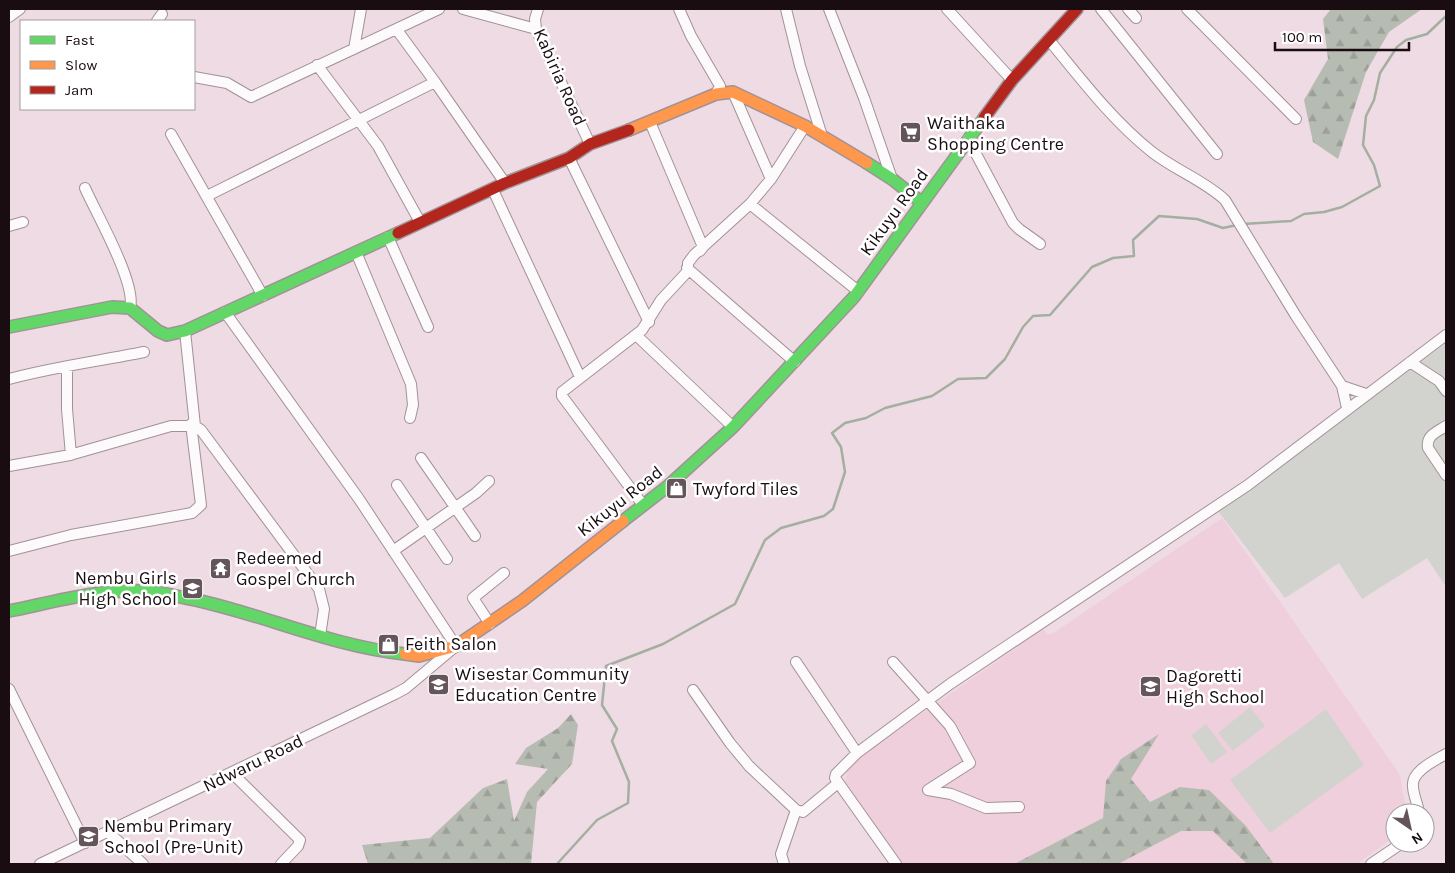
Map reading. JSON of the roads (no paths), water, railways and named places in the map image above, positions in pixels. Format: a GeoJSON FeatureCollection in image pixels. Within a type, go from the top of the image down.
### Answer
{"type":"FeatureCollection","features":[{"type":"Feature","properties":{"kind":"main road","name":"Kikuyu Road"},"geometry":{"type":"LineString","coordinates":[[9,611],[106,590],[146,591],[214,602],[374,651],[419,656],[456,646],[490,624],[644,505],[733,427],[829,327],[858,291],[920,202],[1012,80],[1077,9]]}},
{"type":"Feature","properties":{"kind":"main road"},"geometry":{"type":"LineString","coordinates":[[9,327],[112,307],[130,308],[158,331],[168,335],[185,331],[505,183],[568,158],[590,144],[650,122],[716,94],[733,92],[806,126],[892,179],[920,202]]}},
{"type":"Feature","properties":{"kind":"street"},"geometry":{"type":"LineString","coordinates":[[9,17],[20,9]]}},
{"type":"Feature","properties":{"kind":"street"},"geometry":{"type":"LineString","coordinates":[[354,49],[361,9]]}},
{"type":"Feature","properties":{"kind":"street"},"geometry":{"type":"LineString","coordinates":[[195,77],[228,84],[250,98],[438,9]]}},
{"type":"Feature","properties":{"kind":"street"},"geometry":{"type":"LineString","coordinates":[[463,9],[536,30]]}},
{"type":"Feature","properties":{"kind":"street","name":"Kabiria Road"},"geometry":{"type":"LineString","coordinates":[[538,9],[535,19],[536,30],[590,144]]}},
{"type":"Feature","properties":{"kind":"street"},"geometry":{"type":"LineString","coordinates":[[679,9],[691,36],[720,86],[716,94]]}},
{"type":"Feature","properties":{"kind":"street"},"geometry":{"type":"LineString","coordinates":[[786,9],[800,66],[822,136]]}},
{"type":"Feature","properties":{"kind":"street"},"geometry":{"type":"LineString","coordinates":[[829,9],[864,98],[892,179]]}},
{"type":"Feature","properties":{"kind":"street"},"geometry":{"type":"LineString","coordinates":[[947,9],[1012,80]]}},
{"type":"Feature","properties":{"kind":"street"},"geometry":{"type":"LineString","coordinates":[[1101,9],[1217,154]]}},
{"type":"Feature","properties":{"kind":"street"},"geometry":{"type":"LineString","coordinates":[[1128,9],[1136,18]]}},
{"type":"Feature","properties":{"kind":"street"},"geometry":{"type":"LineString","coordinates":[[1187,9],[1296,119]]}},
{"type":"Feature","properties":{"kind":"street"},"geometry":{"type":"LineString","coordinates":[[397,30],[505,183]]}},
{"type":"Feature","properties":{"kind":"street"},"geometry":{"type":"LineString","coordinates":[[1049,40],[1102,105],[1129,132],[1153,153],[1225,200],[1286,300],[1342,386],[1347,408]]}},
{"type":"Feature","properties":{"kind":"street"},"geometry":{"type":"LineString","coordinates":[[317,65],[378,146],[420,222]]}},
{"type":"Feature","properties":{"kind":"street"},"geometry":{"type":"LineString","coordinates":[[207,196],[435,82]]}},
{"type":"Feature","properties":{"kind":"street"},"geometry":{"type":"LineString","coordinates":[[733,92],[771,179]]}},
{"type":"Feature","properties":{"kind":"street"},"geometry":{"type":"LineString","coordinates":[[650,122],[703,247],[700,251]]}},
{"type":"Feature","properties":{"kind":"street"},"geometry":{"type":"LineString","coordinates":[[644,505],[562,396],[562,392],[636,335],[648,322],[661,300],[688,271],[688,263],[750,204],[771,179],[806,126]]}},
{"type":"Feature","properties":{"kind":"street"},"geometry":{"type":"LineString","coordinates":[[171,134],[264,296]]}},
{"type":"Feature","properties":{"kind":"street"},"geometry":{"type":"LineString","coordinates":[[968,139],[1018,229],[1040,244]]}},
{"type":"Feature","properties":{"kind":"street"},"geometry":{"type":"LineString","coordinates":[[568,158],[648,322]]}},
{"type":"Feature","properties":{"kind":"street"},"geometry":{"type":"LineString","coordinates":[[84,188],[118,257],[133,299],[130,308]]}},
{"type":"Feature","properties":{"kind":"street"},"geometry":{"type":"LineString","coordinates":[[493,190],[580,377]]}},
{"type":"Feature","properties":{"kind":"street"},"geometry":{"type":"LineString","coordinates":[[750,204],[858,291]]}},
{"type":"Feature","properties":{"kind":"street"},"geometry":{"type":"LineString","coordinates":[[9,226],[24,222]]}},
{"type":"Feature","properties":{"kind":"street"},"geometry":{"type":"LineString","coordinates":[[388,237],[428,326]]}},
{"type":"Feature","properties":{"kind":"street"},"geometry":{"type":"LineString","coordinates":[[356,252],[411,384],[412,405],[410,418]]}},
{"type":"Feature","properties":{"kind":"street"},"geometry":{"type":"LineString","coordinates":[[687,268],[795,362]]}},
{"type":"Feature","properties":{"kind":"street"},"geometry":{"type":"LineString","coordinates":[[225,312],[343,476],[456,646]]}},
{"type":"Feature","properties":{"kind":"street"},"geometry":{"type":"LineString","coordinates":[[9,551],[71,535],[192,513],[198,509],[201,505],[185,331]]}},
{"type":"Feature","properties":{"kind":"street"},"geometry":{"type":"LineString","coordinates":[[636,335],[733,427]]}},
{"type":"Feature","properties":{"kind":"street"},"geometry":{"type":"LineString","coordinates":[[896,864],[834,776],[857,752],[928,700],[1248,485],[1347,408],[1446,335]]}},
{"type":"Feature","properties":{"kind":"street"},"geometry":{"type":"LineString","coordinates":[[9,379],[36,372],[66,368],[144,352]]}},
{"type":"Feature","properties":{"kind":"street"},"geometry":{"type":"LineString","coordinates":[[1410,362],[1439,381],[1446,391]]}},
{"type":"Feature","properties":{"kind":"street"},"geometry":{"type":"LineString","coordinates":[[66,368],[71,455]]}},
{"type":"Feature","properties":{"kind":"street"},"geometry":{"type":"LineString","coordinates":[[1342,386],[1366,394]]}},
{"type":"Feature","properties":{"kind":"street"},"geometry":{"type":"LineString","coordinates":[[9,466],[71,455],[171,426],[193,425],[201,430],[237,476],[319,590],[324,609],[320,636]]}},
{"type":"Feature","properties":{"kind":"street"},"geometry":{"type":"LineString","coordinates":[[1446,426],[1431,436],[1428,443],[1446,475]]}},
{"type":"Feature","properties":{"kind":"street"},"geometry":{"type":"LineString","coordinates":[[421,458],[475,536]]}},
{"type":"Feature","properties":{"kind":"street"},"geometry":{"type":"LineString","coordinates":[[393,551],[455,508],[489,481]]}},
{"type":"Feature","properties":{"kind":"street"},"geometry":{"type":"LineString","coordinates":[[397,485],[447,559]]}},
{"type":"Feature","properties":{"kind":"street"},"geometry":{"type":"LineString","coordinates":[[490,624],[474,601],[473,596],[504,572]]}},
{"type":"Feature","properties":{"kind":"street","name":"Ndwaru Road"},"geometry":{"type":"LineString","coordinates":[[40,864],[406,688],[456,646]]}},
{"type":"Feature","properties":{"kind":"street"},"geometry":{"type":"LineString","coordinates":[[796,662],[857,752]]}},
{"type":"Feature","properties":{"kind":"street"},"geometry":{"type":"LineString","coordinates":[[892,662],[950,726],[970,763],[928,790],[951,794],[986,808],[1019,807]]}},
{"type":"Feature","properties":{"kind":"street"},"geometry":{"type":"LineString","coordinates":[[9,689],[85,843]]}},
{"type":"Feature","properties":{"kind":"street"},"geometry":{"type":"LineString","coordinates":[[693,690],[735,749],[796,810],[803,812],[809,808],[838,782]]}},
{"type":"Feature","properties":{"kind":"street"},"geometry":{"type":"LineString","coordinates":[[1416,803],[1412,785],[1413,780],[1419,772],[1446,754]]}},
{"type":"Feature","properties":{"kind":"street"},"geometry":{"type":"LineString","coordinates":[[232,773],[300,840],[298,846],[281,864]]}},
{"type":"Feature","properties":{"kind":"street"},"geometry":{"type":"LineString","coordinates":[[784,864],[781,854],[796,810]]}},
{"type":"Feature","properties":{"kind":"street"},"geometry":{"type":"LineString","coordinates":[[108,832],[143,864]]}},
{"type":"Feature","properties":{"kind":"street"},"geometry":{"type":"LineString","coordinates":[[1371,864],[1387,853]]}},
{"type":"Feature","properties":{"kind":"waterway"},"geometry":{"type":"LineString","coordinates":[[1242,224],[1291,221],[1304,214],[1324,212],[1342,207],[1380,186],[1374,165],[1363,145],[1366,116],[1374,100],[1380,73],[1397,47],[1406,40],[1427,34],[1446,16]]}},
{"type":"Feature","properties":{"kind":"waterway"},"geometry":{"type":"LineString","coordinates":[[557,864],[597,820],[628,803],[629,782],[612,741],[617,729],[602,705],[606,666],[663,644],[735,604],[765,540],[781,528],[824,516],[833,509],[845,472],[841,447],[832,433],[845,423],[866,418],[885,408],[932,396],[958,379],[986,378],[1005,359],[1023,327],[1033,316],[1050,315],[1092,267],[1113,258],[1134,256],[1133,240],[1159,216],[1197,219],[1223,228],[1237,225]]}},
{"type":"Feature","properties":{"kind":"place","name":"Waithaka Shopping Centre"},"geometry":{"type":"Point","coordinates":[911,133]}},
{"type":"Feature","properties":{"kind":"place","name":"Twyford Tiles"},"geometry":{"type":"Point","coordinates":[677,489]}},
{"type":"Feature","properties":{"kind":"place","name":"Redeemed Gospel Church"},"geometry":{"type":"Point","coordinates":[220,568]}},
{"type":"Feature","properties":{"kind":"place","name":"Nembu Girls High School"},"geometry":{"type":"Point","coordinates":[193,588]}},
{"type":"Feature","properties":{"kind":"place","name":"Feith Salon"},"geometry":{"type":"Point","coordinates":[389,644]}},
{"type":"Feature","properties":{"kind":"place","name":"Wisestar Community Education Centre"},"geometry":{"type":"Point","coordinates":[439,684]}},
{"type":"Feature","properties":{"kind":"place","name":"Dagoretti High School"},"geometry":{"type":"Point","coordinates":[1150,686]}},
{"type":"Feature","properties":{"kind":"place","name":"Nembu Primary School (Pre-Unit)"},"geometry":{"type":"Point","coordinates":[88,836]}}]}
